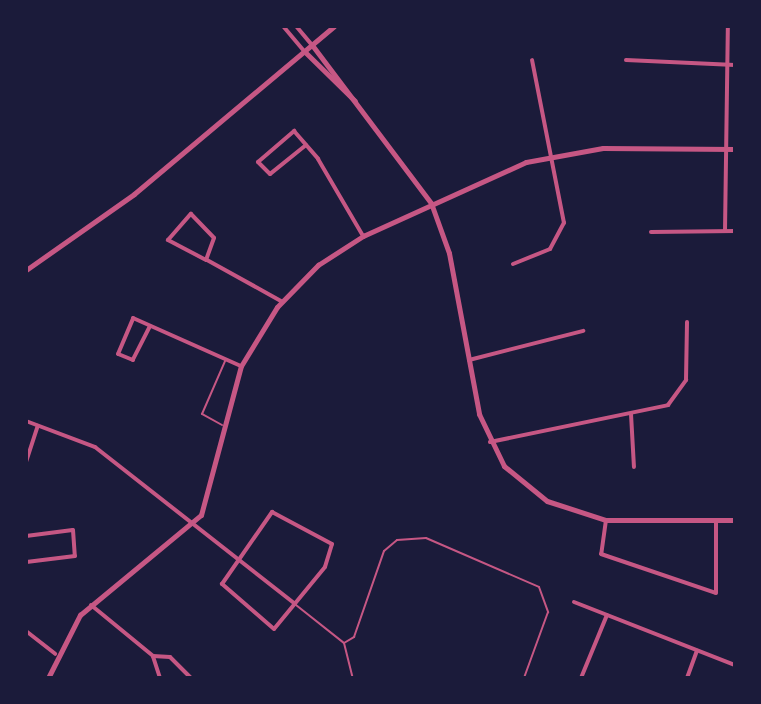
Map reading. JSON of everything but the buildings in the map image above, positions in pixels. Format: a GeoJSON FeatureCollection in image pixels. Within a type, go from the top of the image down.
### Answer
{"type":"FeatureCollection","features":[{"type":"Feature","properties":{"kind":"street"},"geometry":{"type":"LineString","coordinates":[[283,26],[355,101]]}},
{"type":"Feature","properties":{"kind":"street"},"geometry":{"type":"LineString","coordinates":[[296,26],[431,203],[490,442],[526,487],[606,520],[735,520]]}},
{"type":"Feature","properties":{"kind":"street"},"geometry":{"type":"LineString","coordinates":[[26,270],[134,194],[334,26]]}},
{"type":"Feature","properties":{"kind":"street"},"geometry":{"type":"LineString","coordinates":[[725,231],[728,26]]}},
{"type":"Feature","properties":{"kind":"street"},"geometry":{"type":"LineString","coordinates":[[513,264],[541,256],[560,235],[564,210],[532,60]]}},
{"type":"Feature","properties":{"kind":"street"},"geometry":{"type":"LineString","coordinates":[[626,60],[735,65]]}},
{"type":"Feature","properties":{"kind":"street"},"geometry":{"type":"LineString","coordinates":[[306,145],[272,174],[258,162],[292,130],[306,145],[363,236]]}},
{"type":"Feature","properties":{"kind":"street"},"geometry":{"type":"LineString","coordinates":[[48,678],[55,654],[91,605],[195,524],[211,494],[223,425],[241,366],[281,301],[363,236],[431,203],[553,156],[603,148],[735,149]]}},
{"type":"Feature","properties":{"kind":"street"},"geometry":{"type":"LineString","coordinates":[[206,260],[214,238],[191,214],[169,242],[281,301]]}},
{"type":"Feature","properties":{"kind":"street"},"geometry":{"type":"LineString","coordinates":[[651,232],[735,231]]}},
{"type":"Feature","properties":{"kind":"street"},"geometry":{"type":"LineString","coordinates":[[150,326],[133,360],[118,354],[133,318],[241,366]]}},
{"type":"Feature","properties":{"kind":"street"},"geometry":{"type":"LineString","coordinates":[[490,442],[668,405],[681,393],[687,322]]}},
{"type":"Feature","properties":{"kind":"street"},"geometry":{"type":"LineString","coordinates":[[469,360],[583,331]]}},
{"type":"Feature","properties":{"kind":"street"},"geometry":{"type":"LineString","coordinates":[[631,414],[634,467]]}},
{"type":"Feature","properties":{"kind":"street"},"geometry":{"type":"LineString","coordinates":[[26,421],[95,447],[295,604]]}},
{"type":"Feature","properties":{"kind":"street"},"geometry":{"type":"LineString","coordinates":[[26,462],[38,426]]}},
{"type":"Feature","properties":{"kind":"street"},"geometry":{"type":"LineString","coordinates":[[272,512],[326,536],[329,560],[295,604],[274,629],[222,584],[272,512]]}},
{"type":"Feature","properties":{"kind":"street"},"geometry":{"type":"LineString","coordinates":[[606,520],[601,554],[716,593],[716,522]]}},
{"type":"Feature","properties":{"kind":"street"},"geometry":{"type":"LineString","coordinates":[[26,536],[73,530],[75,556],[26,562]]}},
{"type":"Feature","properties":{"kind":"street"},"geometry":{"type":"LineString","coordinates":[[574,602],[735,665]]}},
{"type":"Feature","properties":{"kind":"street"},"geometry":{"type":"LineString","coordinates":[[91,605],[153,656],[160,678]]}},
{"type":"Feature","properties":{"kind":"street"},"geometry":{"type":"LineString","coordinates":[[581,678],[607,615]]}},
{"type":"Feature","properties":{"kind":"street"},"geometry":{"type":"LineString","coordinates":[[26,631],[55,654]]}},
{"type":"Feature","properties":{"kind":"street"},"geometry":{"type":"LineString","coordinates":[[687,678],[697,651]]}},
{"type":"Feature","properties":{"kind":"street"},"geometry":{"type":"LineString","coordinates":[[153,656],[170,657],[191,678]]}},
{"type":"Feature","properties":{"kind":"lane"},"geometry":{"type":"LineString","coordinates":[[223,425],[202,414],[225,359]]}},
{"type":"Feature","properties":{"kind":"lane"},"geometry":{"type":"LineString","coordinates":[[344,643],[354,637],[384,551],[397,540],[426,538],[539,587],[548,612],[524,677]]}},
{"type":"Feature","properties":{"kind":"lane"},"geometry":{"type":"LineString","coordinates":[[295,604],[344,643],[353,678]]}}]}
